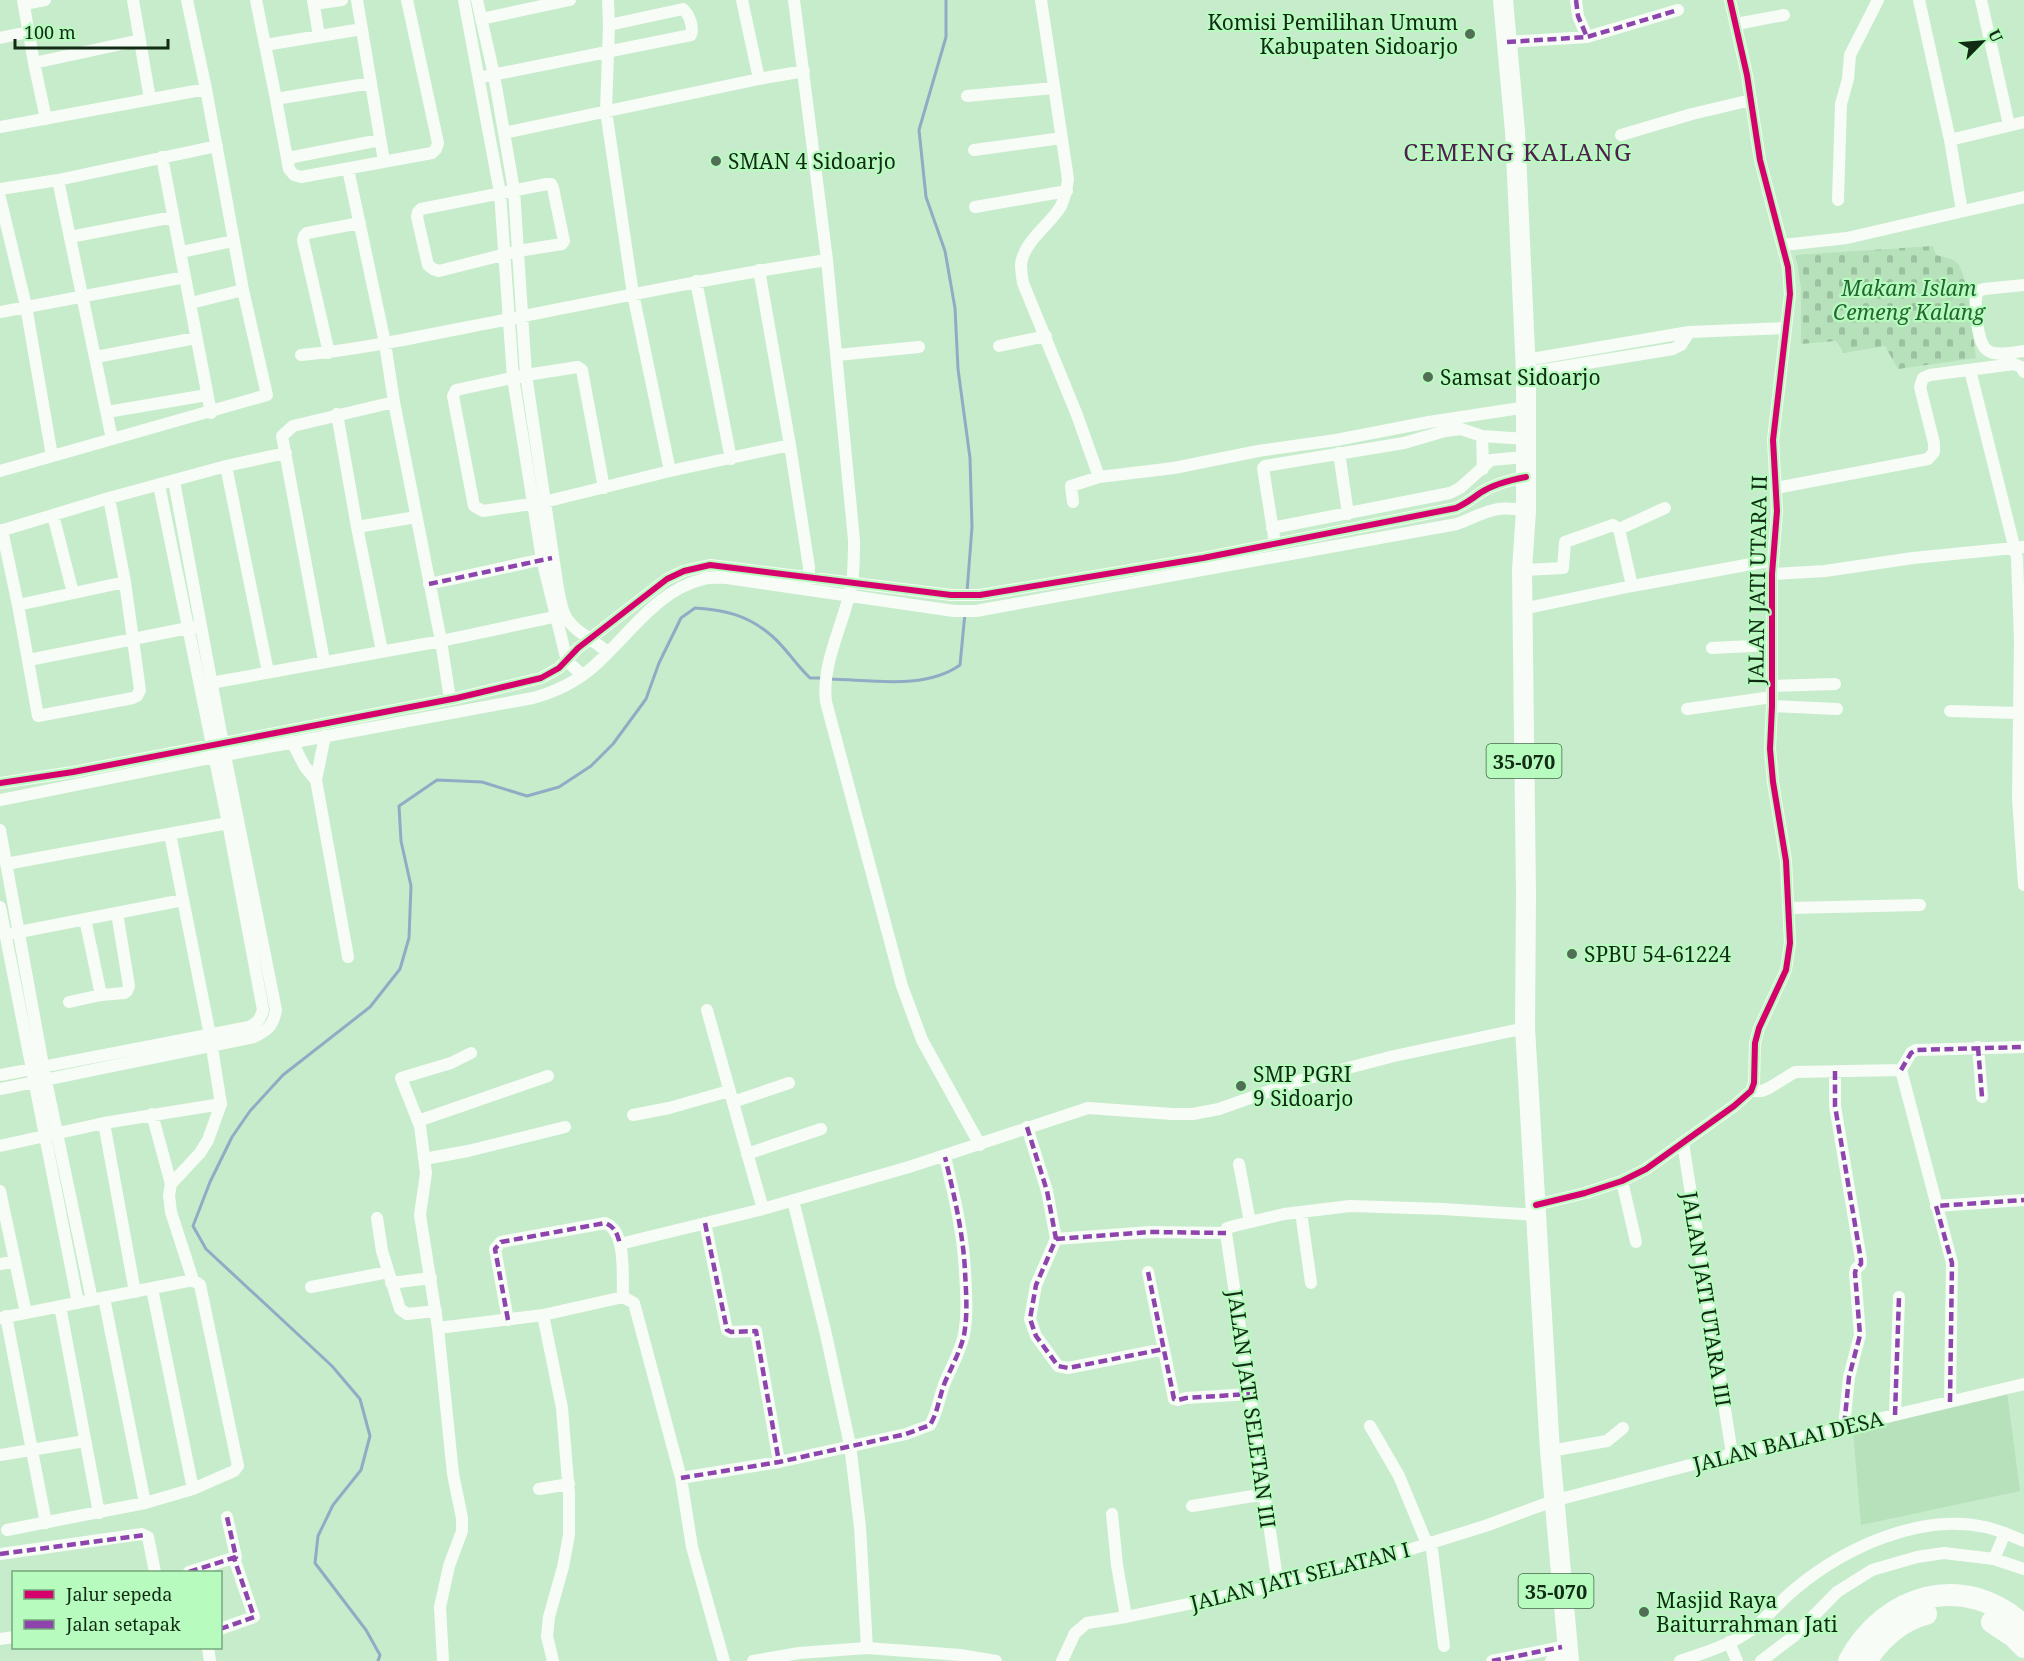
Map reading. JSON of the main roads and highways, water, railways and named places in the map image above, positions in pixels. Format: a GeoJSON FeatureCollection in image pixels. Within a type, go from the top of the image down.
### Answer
{"type":"FeatureCollection","features":[{"type":"Feature","properties":{"kind":"highway"},"geometry":{"type":"LineString","coordinates":[[1849,1661],[1861,1641],[1882,1619],[1905,1605],[1926,1598],[1950,1595],[1979,1600],[2007,1612],[2024,1626]]}},
{"type":"Feature","properties":{"kind":"highway"},"geometry":{"type":"LineString","coordinates":[[1866,1661],[1879,1644],[1900,1625],[1917,1616],[1939,1611],[1960,1611],[1982,1617],[2004,1629],[2024,1647]]}},
{"type":"Feature","properties":{"kind":"main road","name":"35-070"},"geometry":{"type":"LineString","coordinates":[[1503,0],[1515,131],[1527,407],[1526,511],[1522,570],[1526,894],[1525,1028],[1556,1523],[1551,1532],[1562,1657]]}},
{"type":"Feature","properties":{"kind":"waterway"},"geometry":{"type":"LineString","coordinates":[[946,0],[946,37],[919,130],[926,197],[945,251],[955,308],[958,369],[970,458],[972,527],[967,592]]}},
{"type":"Feature","properties":{"kind":"waterway"},"geometry":{"type":"LineString","coordinates":[[378,1661],[380,1655],[366,1630],[315,1563],[318,1536],[333,1505],[361,1470],[370,1436],[360,1399],[332,1366],[206,1249],[193,1226],[210,1182],[232,1137],[250,1111],[283,1075],[370,1007],[400,969],[409,938],[411,886],[401,841],[399,806],[437,780],[482,782],[527,796],[559,787],[591,766],[613,744],[646,699],[659,663],[681,618],[695,608],[716,610],[745,618],[777,641],[810,678],[823,678]]}},
{"type":"Feature","properties":{"kind":"waterway"},"geometry":{"type":"LineString","coordinates":[[830,679],[898,682],[915,681],[946,673],[960,665],[965,613]]}},
{"type":"Feature","properties":{"kind":"place","name":"Komisi Pemilihan Umum Kabupaten Sidoarjo"},"geometry":{"type":"Point","coordinates":[1470,34]}},
{"type":"Feature","properties":{"kind":"place","name":"SMAN 4 Sidoarjo"},"geometry":{"type":"Point","coordinates":[716,161]}},
{"type":"Feature","properties":{"kind":"place","name":"Samsat Sidoarjo"},"geometry":{"type":"Point","coordinates":[1428,377]}},
{"type":"Feature","properties":{"kind":"place","name":"SPBU 54-61224"},"geometry":{"type":"Point","coordinates":[1572,954]}},
{"type":"Feature","properties":{"kind":"place","name":"SMP PGRI 9 Sidoarjo"},"geometry":{"type":"Point","coordinates":[1241,1086]}},
{"type":"Feature","properties":{"kind":"place","name":"Masjid Raya Baiturrahman Jati"},"geometry":{"type":"Point","coordinates":[1644,1612]}},
{"type":"Feature","properties":{"kind":"district","name":"CEMENG KALANG"},"geometry":{"type":"Point","coordinates":[1518,151]}},
{"type":"Feature","properties":{"kind":"park label","name":"Makam Islam Cemeng Kalang"},"geometry":{"type":"Point","coordinates":[1909,300]}}]}
